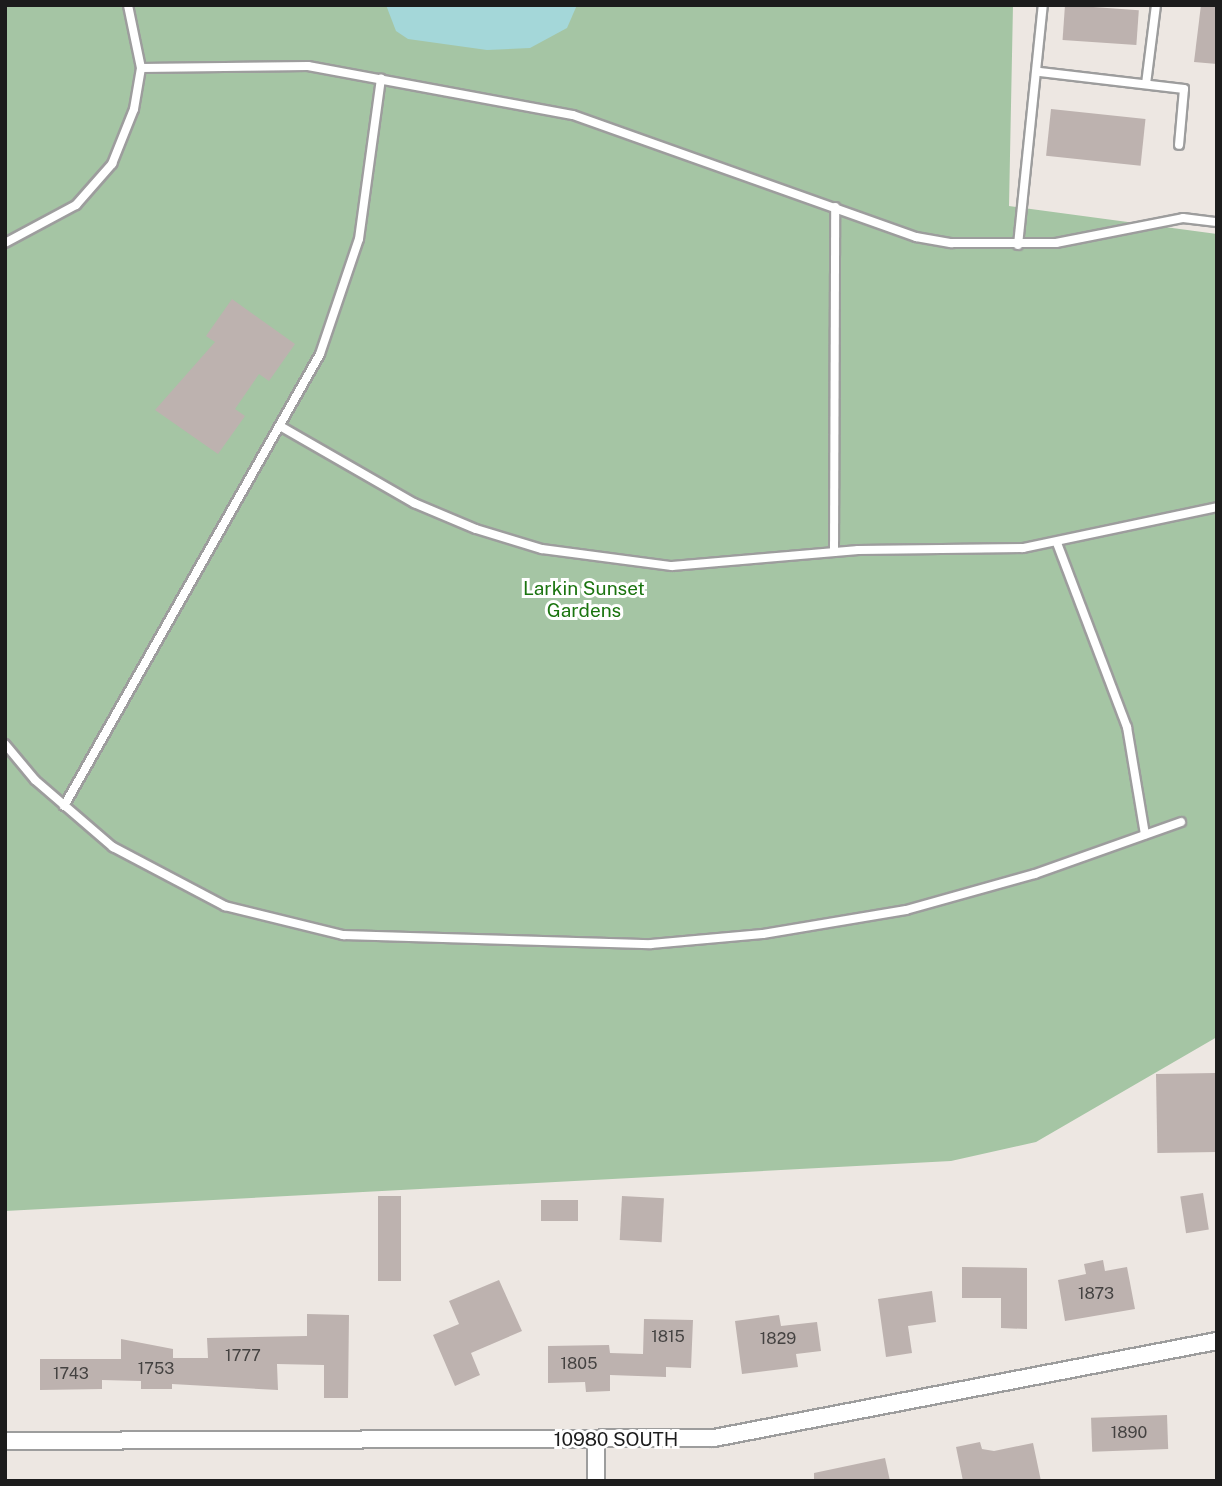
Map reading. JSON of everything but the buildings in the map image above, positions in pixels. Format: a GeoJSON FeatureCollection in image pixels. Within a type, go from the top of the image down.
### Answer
{"type":"FeatureCollection","features":[{"type":"Feature","properties":{"kind":"street","name":"10980 SOUTH"},"geometry":{"type":"LineString","coordinates":[[5,1441],[596,1441],[771,1431],[1217,1341]]}},
{"type":"Feature","properties":{"kind":"street"},"geometry":{"type":"LineString","coordinates":[[596,1441],[596,1481]]}},
{"type":"Feature","properties":{"kind":"lane"},"geometry":{"type":"LineString","coordinates":[[5,243],[45,227],[99,183],[122,143],[141,68],[128,5]]}},
{"type":"Feature","properties":{"kind":"lane"},"geometry":{"type":"LineString","coordinates":[[1018,245],[1040,72],[1043,5]]}},
{"type":"Feature","properties":{"kind":"lane"},"geometry":{"type":"LineString","coordinates":[[1146,85],[1156,5]]}},
{"type":"Feature","properties":{"kind":"lane"},"geometry":{"type":"LineString","coordinates":[[141,68],[309,66],[617,126],[916,237],[1018,245],[1183,218],[1217,222]]}},
{"type":"Feature","properties":{"kind":"lane"},"geometry":{"type":"LineString","coordinates":[[1040,72],[1184,89],[1179,145]]}},
{"type":"Feature","properties":{"kind":"lane"},"geometry":{"type":"LineString","coordinates":[[64,806],[320,354],[345,286],[367,199],[381,78]]}},
{"type":"Feature","properties":{"kind":"lane"},"geometry":{"type":"LineString","coordinates":[[834,552],[835,207]]}},
{"type":"Feature","properties":{"kind":"lane"},"geometry":{"type":"LineString","coordinates":[[280,426],[414,503],[542,549],[673,566],[834,552],[1057,542],[1217,507]]}},
{"type":"Feature","properties":{"kind":"lane"},"geometry":{"type":"LineString","coordinates":[[1057,542],[1127,727],[1145,835]]}},
{"type":"Feature","properties":{"kind":"lane"},"geometry":{"type":"LineString","coordinates":[[5,744],[64,806],[113,847],[190,890],[263,919],[343,935],[520,944],[664,943],[906,910],[1181,822]]}},
{"type":"Feature","properties":{"kind":"green space","name":"Larkin Sunset Gardens"},"geometry":{"type":"Polygon","coordinates":[[[5,5],[1013,5],[1009,206],[1217,234],[1217,1037],[1036,1142],[951,1161],[5,1211],[5,5]]]}},
{"type":"Feature","properties":{"kind":"water"},"geometry":{"type":"Polygon","coordinates":[[[386,5],[577,5],[567,28],[530,48],[487,50],[408,39],[396,31],[386,5]]]}}]}
